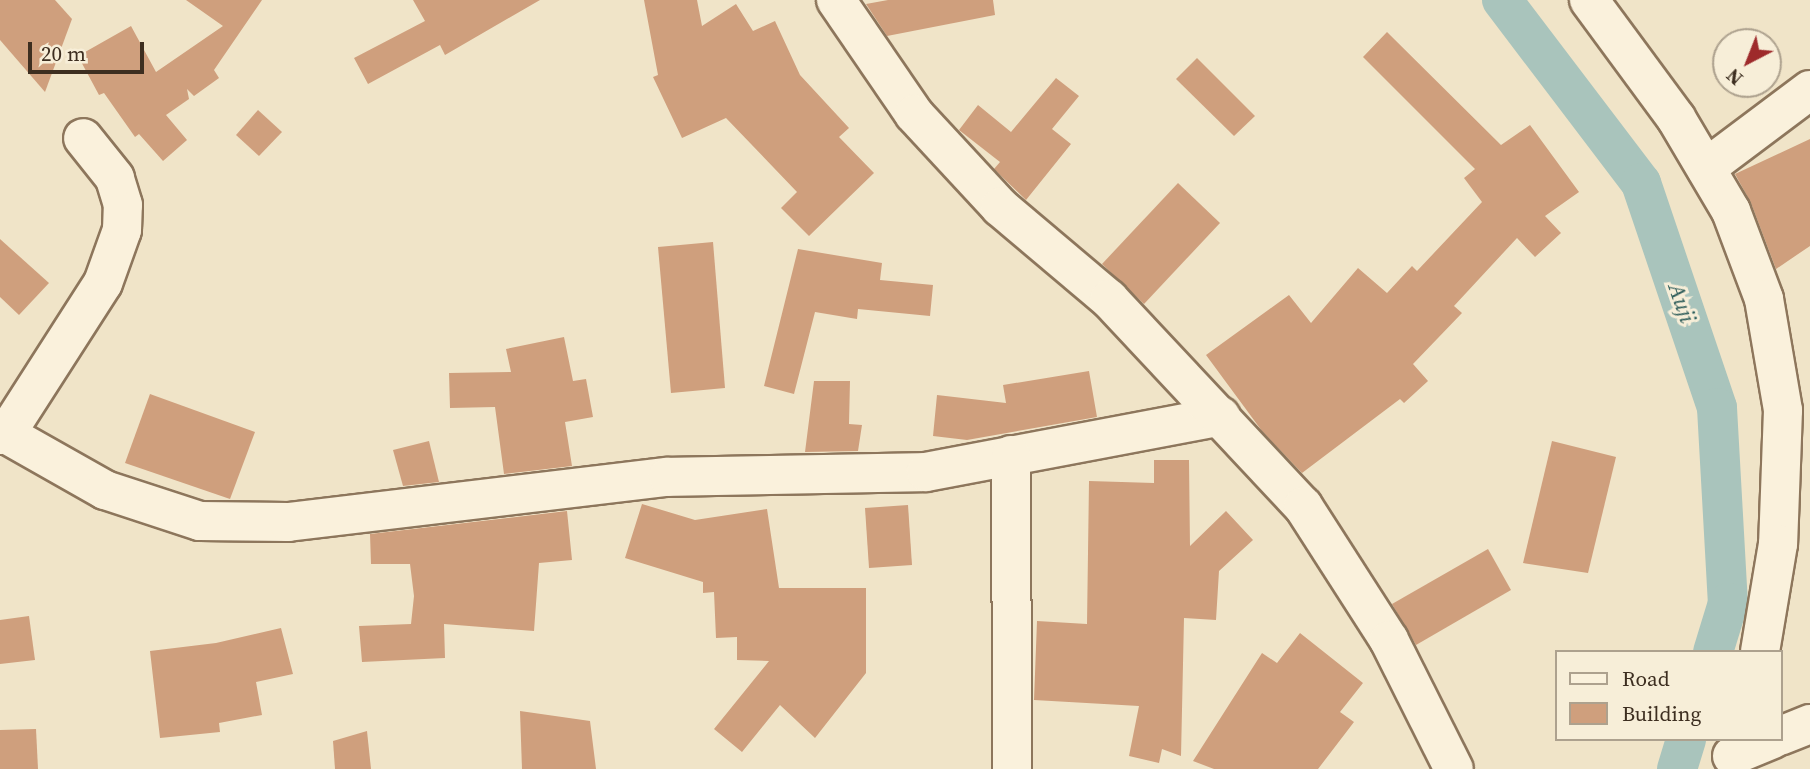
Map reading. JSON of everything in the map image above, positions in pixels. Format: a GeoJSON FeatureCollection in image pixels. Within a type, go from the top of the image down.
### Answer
{"type":"FeatureCollection","features":[{"type":"Feature","properties":{"kind":"street"},"geometry":{"type":"LineString","coordinates":[[836,0],[914,114],[965,170],[1000,207],[1109,299],[1221,415],[1303,506],[1389,640],[1454,769]]}},
{"type":"Feature","properties":{"kind":"street"},"geometry":{"type":"LineString","coordinates":[[1589,0],[1676,117],[1706,168],[1731,211],[1764,299],[1783,410],[1778,544],[1760,650]]}},
{"type":"Feature","properties":{"kind":"street"},"geometry":{"type":"LineString","coordinates":[[1706,168],[1810,90]]}},
{"type":"Feature","properties":{"kind":"street"},"geometry":{"type":"LineString","coordinates":[[83,138],[115,178],[123,205],[122,230],[91,305],[3,434],[105,490],[200,521],[288,522],[668,477],[926,472],[1221,415]]}},
{"type":"Feature","properties":{"kind":"street"},"geometry":{"type":"LineString","coordinates":[[1012,455],[1012,769]]}},
{"type":"Feature","properties":{"kind":"street"},"geometry":{"type":"LineString","coordinates":[[1782,735],[1810,724]]}},
{"type":"Feature","properties":{"kind":"street"},"geometry":{"type":"LineString","coordinates":[[1733,755],[1768,741]]}},
{"type":"Feature","properties":{"kind":"building"},"geometry":{"type":"Polygon","coordinates":[[[0,0],[55,0],[72,19],[45,92],[0,40],[0,0]]]}},
{"type":"Feature","properties":{"kind":"building"},"geometry":{"type":"Polygon","coordinates":[[[186,0],[262,0],[214,70],[219,78],[194,96],[187,89],[189,99],[166,115],[187,140],[163,161],[139,134],[135,137],[104,93],[99,95],[78,56],[131,26],[156,72],[223,26],[186,0]]]}},
{"type":"Feature","properties":{"kind":"building"},"geometry":{"type":"Polygon","coordinates":[[[413,0],[540,0],[445,55],[440,45],[368,84],[354,58],[425,21],[413,0]]]}},
{"type":"Feature","properties":{"kind":"building"},"geometry":{"type":"Polygon","coordinates":[[[644,0],[697,0],[702,26],[736,4],[753,31],[775,21],[800,75],[849,128],[839,137],[874,173],[809,236],[781,208],[797,192],[726,118],[682,138],[653,77],[658,75],[644,0]]]}},
{"type":"Feature","properties":{"kind":"building"},"geometry":{"type":"Polygon","coordinates":[[[888,0],[993,0],[995,15],[887,36],[866,4],[888,0]]]}},
{"type":"Feature","properties":{"kind":"building"},"geometry":{"type":"Polygon","coordinates":[[[1387,32],[1501,145],[1530,125],[1579,192],[1545,216],[1561,233],[1535,257],[1517,238],[1454,306],[1462,313],[1413,364],[1428,381],[1404,403],[1400,399],[1302,473],[1262,431],[1206,355],[1289,295],[1311,323],[1358,268],[1387,293],[1412,266],[1417,271],[1482,202],[1464,178],[1475,169],[1363,57],[1387,32]]]}},
{"type":"Feature","properties":{"kind":"building"},"geometry":{"type":"Polygon","coordinates":[[[1197,58],[1255,116],[1234,136],[1176,79],[1197,58]]]}},
{"type":"Feature","properties":{"kind":"building"},"geometry":{"type":"Polygon","coordinates":[[[1056,78],[1079,96],[1052,129],[1071,144],[1026,200],[994,169],[1000,162],[959,130],[978,105],[1011,132],[1056,78]]]}},
{"type":"Feature","properties":{"kind":"building"},"geometry":{"type":"Polygon","coordinates":[[[258,110],[282,132],[259,156],[236,135],[258,110]]]}},
{"type":"Feature","properties":{"kind":"building"},"geometry":{"type":"Polygon","coordinates":[[[1810,139],[1810,246],[1776,269],[1751,203],[1735,174],[1810,139]]]}},
{"type":"Feature","properties":{"kind":"building"},"geometry":{"type":"Polygon","coordinates":[[[1178,183],[1220,223],[1144,304],[1102,264],[1178,183]]]}},
{"type":"Feature","properties":{"kind":"building"},"geometry":{"type":"Polygon","coordinates":[[[0,239],[49,283],[19,315],[0,297],[0,239]]]}},
{"type":"Feature","properties":{"kind":"building"},"geometry":{"type":"Polygon","coordinates":[[[713,242],[725,388],[671,393],[658,247],[713,242]]]}},
{"type":"Feature","properties":{"kind":"building"},"geometry":{"type":"Polygon","coordinates":[[[798,249],[882,263],[880,280],[933,285],[930,316],[858,309],[857,319],[815,312],[794,394],[764,386],[798,249]]]}},
{"type":"Feature","properties":{"kind":"building"},"geometry":{"type":"Polygon","coordinates":[[[564,337],[573,381],[586,379],[593,417],[565,422],[572,466],[504,474],[495,407],[450,408],[449,373],[511,372],[506,349],[564,337]]]}},
{"type":"Feature","properties":{"kind":"building"},"geometry":{"type":"Polygon","coordinates":[[[1089,371],[1097,417],[967,440],[933,436],[937,395],[1006,403],[1003,385],[1089,371]]]}},
{"type":"Feature","properties":{"kind":"building"},"geometry":{"type":"Polygon","coordinates":[[[814,381],[850,381],[849,424],[862,425],[858,451],[805,452],[814,381]]]}},
{"type":"Feature","properties":{"kind":"building"},"geometry":{"type":"Polygon","coordinates":[[[150,394],[255,432],[230,499],[125,463],[150,394]]]}},
{"type":"Feature","properties":{"kind":"building"},"geometry":{"type":"Polygon","coordinates":[[[429,441],[439,482],[403,486],[393,450],[429,441]]]}},
{"type":"Feature","properties":{"kind":"building"},"geometry":{"type":"Polygon","coordinates":[[[1552,441],[1616,457],[1588,573],[1523,563],[1552,441]]]}},
{"type":"Feature","properties":{"kind":"building"},"geometry":{"type":"Polygon","coordinates":[[[1154,460],[1189,460],[1190,546],[1226,511],[1253,540],[1219,571],[1216,620],[1184,618],[1181,756],[1162,749],[1159,763],[1129,756],[1139,706],[1034,700],[1037,621],[1087,624],[1089,481],[1154,483],[1154,460]]]}},
{"type":"Feature","properties":{"kind":"building"},"geometry":{"type":"Polygon","coordinates":[[[642,504],[695,520],[767,509],[779,588],[866,588],[866,673],[815,738],[780,705],[742,752],[714,729],[769,661],[737,660],[737,637],[716,638],[714,592],[703,593],[703,582],[625,558],[642,504]]]}},
{"type":"Feature","properties":{"kind":"building"},"geometry":{"type":"Polygon","coordinates":[[[908,505],[912,565],[869,568],[865,508],[908,505]]]}},
{"type":"Feature","properties":{"kind":"building"},"geometry":{"type":"Polygon","coordinates":[[[567,511],[572,560],[539,563],[534,631],[444,624],[445,658],[362,662],[359,626],[411,624],[414,596],[410,564],[371,564],[370,534],[567,511]]]}},
{"type":"Feature","properties":{"kind":"building"},"geometry":{"type":"Polygon","coordinates":[[[1488,549],[1511,590],[1416,645],[1392,604],[1488,549]]]}},
{"type":"Feature","properties":{"kind":"building"},"geometry":{"type":"Polygon","coordinates":[[[29,616],[35,660],[0,664],[0,620],[29,616]]]}},
{"type":"Feature","properties":{"kind":"building"},"geometry":{"type":"Polygon","coordinates":[[[281,628],[293,674],[256,682],[262,715],[219,723],[220,732],[160,738],[150,651],[216,643],[281,628]]]}},
{"type":"Feature","properties":{"kind":"building"},"geometry":{"type":"Polygon","coordinates":[[[1300,633],[1363,683],[1340,712],[1354,722],[1318,769],[1214,769],[1193,761],[1262,653],[1277,663],[1300,633]]]}},
{"type":"Feature","properties":{"kind":"building"},"geometry":{"type":"Polygon","coordinates":[[[520,711],[590,721],[596,769],[522,769],[520,711]]]}},
{"type":"Feature","properties":{"kind":"building"},"geometry":{"type":"Polygon","coordinates":[[[36,729],[38,769],[0,769],[0,730],[36,729]]]}},
{"type":"Feature","properties":{"kind":"building"},"geometry":{"type":"Polygon","coordinates":[[[367,731],[371,769],[335,769],[333,741],[367,731]]]}},
{"type":"Feature","properties":{"kind":"waterway","name":"Auji"},"geometry":{"type":"LineString","coordinates":[[1502,0],[1641,183],[1717,408],[1728,603],[1714,650]]}},
{"type":"Feature","properties":{"kind":"waterway","name":"Auji"},"geometry":{"type":"LineString","coordinates":[[1677,769],[1685,741]]}}]}
